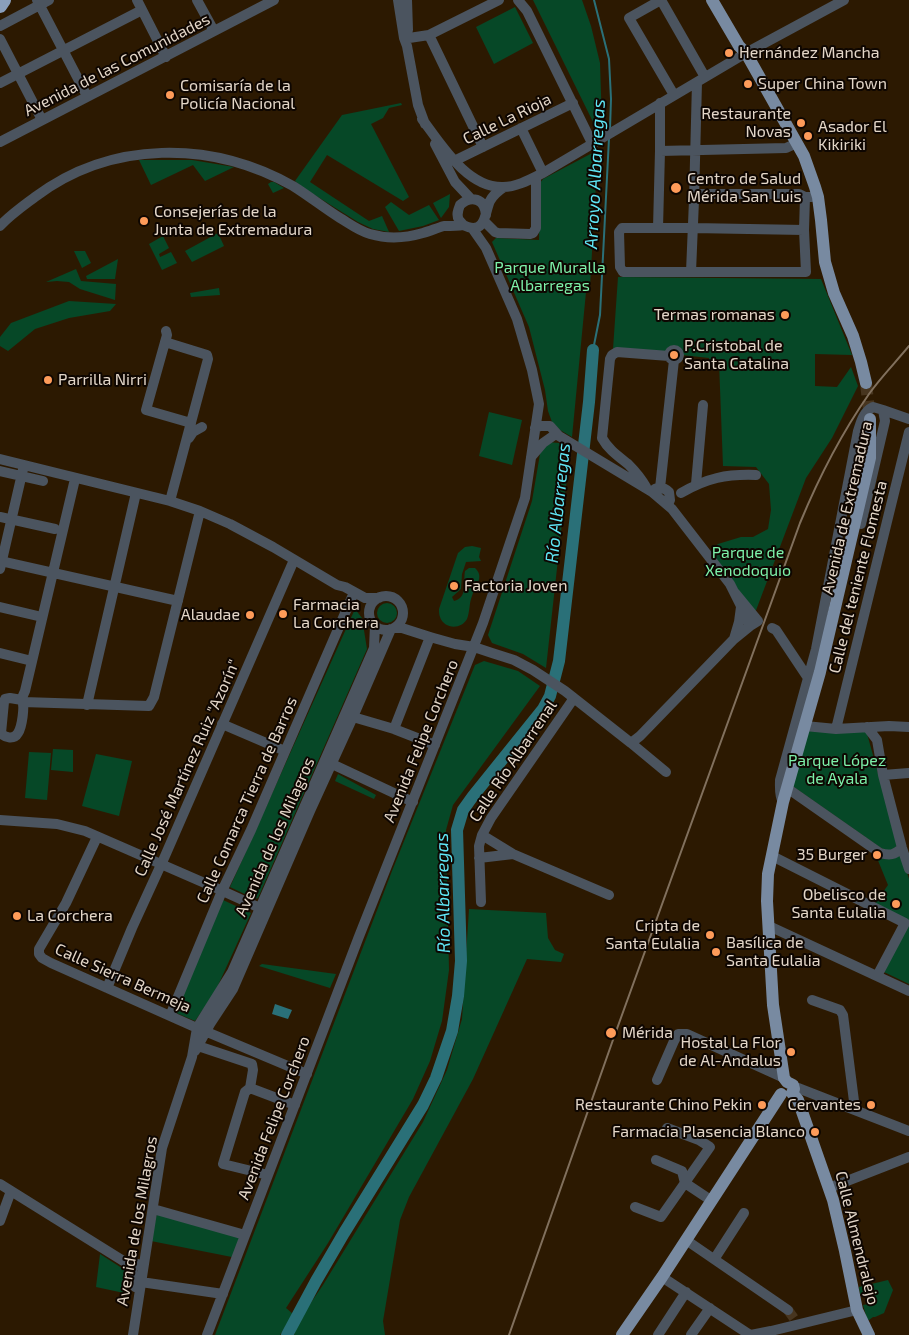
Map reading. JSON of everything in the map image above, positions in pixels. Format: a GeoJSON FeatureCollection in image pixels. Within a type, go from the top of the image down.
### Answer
{"type":"FeatureCollection","features":[{"type":"Feature","properties":{"kind":"highway"},"geometry":{"type":"LineString","coordinates":[[0,6],[4,0]]}},
{"type":"Feature","properties":{"kind":"main road"},"geometry":{"type":"LineString","coordinates":[[712,0],[739,46],[748,52]]}},
{"type":"Feature","properties":{"kind":"main road"},"geometry":{"type":"LineString","coordinates":[[722,0],[809,167],[811,197],[821,220],[825,262],[834,293],[853,336],[866,383]]}},
{"type":"Feature","properties":{"kind":"main road","name":"Avenida de Extremadura"},"geometry":{"type":"LineString","coordinates":[[788,1087],[773,1005],[767,901],[768,874],[783,802],[820,672],[870,458],[870,420]]}},
{"type":"Feature","properties":{"kind":"main road"},"geometry":{"type":"LineString","coordinates":[[622,1335],[788,1087]]}},
{"type":"Feature","properties":{"kind":"main road","name":"Calle Almendralejo"},"geometry":{"type":"LineString","coordinates":[[788,1087],[798,1100],[829,1188],[845,1251],[857,1310],[869,1335]]}},
{"type":"Feature","properties":{"kind":"street"},"geometry":{"type":"LineString","coordinates":[[0,6],[5,23],[38,3],[49,0]]}},
{"type":"Feature","properties":{"kind":"street"},"geometry":{"type":"LineString","coordinates":[[136,0],[166,57]]}},
{"type":"Feature","properties":{"kind":"street"},"geometry":{"type":"LineString","coordinates":[[197,0],[214,32]]}},
{"type":"Feature","properties":{"kind":"street","name":"Avenida de las Comunidades"},"geometry":{"type":"LineString","coordinates":[[0,142],[274,0]]}},
{"type":"Feature","properties":{"kind":"street"},"geometry":{"type":"LineString","coordinates":[[400,0],[403,2],[408,21]]}},
{"type":"Feature","properties":{"kind":"street"},"geometry":{"type":"LineString","coordinates":[[400,0],[404,38],[408,42]]}},
{"type":"Feature","properties":{"kind":"street"},"geometry":{"type":"LineString","coordinates":[[407,0],[408,42],[422,119],[455,182],[484,206],[477,223]]}},
{"type":"Feature","properties":{"kind":"street"},"geometry":{"type":"LineString","coordinates":[[408,42],[429,35],[499,0]]}},
{"type":"Feature","properties":{"kind":"street"},"geometry":{"type":"LineString","coordinates":[[518,0],[527,11],[593,142]]}},
{"type":"Feature","properties":{"kind":"street"},"geometry":{"type":"LineString","coordinates":[[674,95],[629,18],[661,0],[701,80],[695,150],[691,272]]}},
{"type":"Feature","properties":{"kind":"street"},"geometry":{"type":"LineString","coordinates":[[422,119],[454,161],[474,178],[488,185],[501,187],[520,184],[540,175],[748,52],[844,0]]}},
{"type":"Feature","properties":{"kind":"street"},"geometry":{"type":"LineString","coordinates":[[38,3],[87,96]]}},
{"type":"Feature","properties":{"kind":"street"},"geometry":{"type":"LineString","coordinates":[[0,83],[142,10]]}},
{"type":"Feature","properties":{"kind":"street"},"geometry":{"type":"LineString","coordinates":[[429,35],[483,147]]}},
{"type":"Feature","properties":{"kind":"street"},"geometry":{"type":"LineString","coordinates":[[0,39],[42,120]]}},
{"type":"Feature","properties":{"kind":"street","name":"Calle La Rioja"},"geometry":{"type":"LineString","coordinates":[[454,161],[573,103]]}},
{"type":"Feature","properties":{"kind":"street"},"geometry":{"type":"LineString","coordinates":[[658,228],[660,103]]}},
{"type":"Feature","properties":{"kind":"street"},"geometry":{"type":"LineString","coordinates":[[455,182],[458,217],[498,233],[533,233],[536,228],[540,175],[521,128]]}},
{"type":"Feature","properties":{"kind":"street"},"geometry":{"type":"LineString","coordinates":[[660,151],[786,148],[797,143]]}},
{"type":"Feature","properties":{"kind":"street"},"geometry":{"type":"LineString","coordinates":[[0,226],[22,206],[49,187],[82,170],[125,157],[150,153],[178,152],[214,156],[249,166],[293,187],[355,228],[370,234],[397,237],[420,234],[443,226],[477,223]]}},
{"type":"Feature","properties":{"kind":"street"},"geometry":{"type":"LineString","coordinates":[[443,226],[451,220],[464,202],[485,198],[501,187]]}},
{"type":"Feature","properties":{"kind":"street"},"geometry":{"type":"LineString","coordinates":[[477,223],[501,187]]}},
{"type":"Feature","properties":{"kind":"street"},"geometry":{"type":"LineString","coordinates":[[694,194],[799,194],[811,197],[804,230],[806,272],[623,272],[620,267],[620,232],[622,228],[804,230]]}},
{"type":"Feature","properties":{"kind":"street","name":"Avenida Felipe Corchero"},"geometry":{"type":"LineString","coordinates":[[207,1335],[358,939],[474,647],[525,498],[539,404],[532,370],[517,318],[477,223]]}},
{"type":"Feature","properties":{"kind":"street"},"geometry":{"type":"LineString","coordinates":[[166,331],[167,335],[146,410],[191,423]]}},
{"type":"Feature","properties":{"kind":"street"},"geometry":{"type":"LineString","coordinates":[[165,342],[208,354],[170,501]]}},
{"type":"Feature","properties":{"kind":"street"},"geometry":{"type":"LineString","coordinates":[[617,352],[672,358],[654,490],[605,445],[602,438],[610,359],[617,352]]}},
{"type":"Feature","properties":{"kind":"street"},"geometry":{"type":"LineString","coordinates":[[539,404],[554,433]]}},
{"type":"Feature","properties":{"kind":"street"},"geometry":{"type":"LineString","coordinates":[[696,484],[703,405]]}},
{"type":"Feature","properties":{"kind":"street","name":"Avenida de Extremadura"},"geometry":{"type":"LineString","coordinates":[[783,802],[780,780],[816,649],[860,421],[867,410],[873,407],[883,410],[885,421],[835,632],[820,672]]}},
{"type":"Feature","properties":{"kind":"street"},"geometry":{"type":"LineString","coordinates":[[883,410],[909,418]]}},
{"type":"Feature","properties":{"kind":"street"},"geometry":{"type":"LineString","coordinates":[[885,421],[897,415]]}},
{"type":"Feature","properties":{"kind":"street"},"geometry":{"type":"LineString","coordinates":[[535,428],[540,426],[554,433],[654,490],[666,490],[673,498],[693,535],[730,584],[754,623]]}},
{"type":"Feature","properties":{"kind":"street"},"geometry":{"type":"LineString","coordinates":[[186,443],[193,432],[202,427]]}},
{"type":"Feature","properties":{"kind":"street","name":"Calle del teniente Flomesta"},"geometry":{"type":"LineString","coordinates":[[836,729],[909,432]]}},
{"type":"Feature","properties":{"kind":"street"},"geometry":{"type":"LineString","coordinates":[[531,458],[543,442],[554,433]]}},
{"type":"Feature","properties":{"kind":"street"},"geometry":{"type":"LineString","coordinates":[[0,459],[170,501],[200,511],[230,524],[365,598],[379,598]]}},
{"type":"Feature","properties":{"kind":"street"},"geometry":{"type":"LineString","coordinates":[[24,465],[1,564],[52,573],[178,601]]}},
{"type":"Feature","properties":{"kind":"street"},"geometry":{"type":"LineString","coordinates":[[0,471],[43,480]]}},
{"type":"Feature","properties":{"kind":"street"},"geometry":{"type":"LineString","coordinates":[[673,498],[696,484],[725,476],[756,475]]}},
{"type":"Feature","properties":{"kind":"street"},"geometry":{"type":"LineString","coordinates":[[75,479],[22,701],[19,732],[13,738],[1,737],[5,699],[10,698],[22,701],[33,702],[149,706],[154,697],[200,511]]}},
{"type":"Feature","properties":{"kind":"street"},"geometry":{"type":"LineString","coordinates":[[87,704],[136,493]]}},
{"type":"Feature","properties":{"kind":"street"},"geometry":{"type":"LineString","coordinates":[[0,517],[55,529]]}},
{"type":"Feature","properties":{"kind":"street","name":"Calle José Martínez Ruiz \"Azorín\""},"geometry":{"type":"LineString","coordinates":[[107,988],[294,560]]}},
{"type":"Feature","properties":{"kind":"street"},"geometry":{"type":"LineString","coordinates":[[337,584],[343,592],[365,606],[370,612]]}},
{"type":"Feature","properties":{"kind":"street","name":"Avenida de Extremadura"},"geometry":{"type":"LineString","coordinates":[[826,600],[840,588]]}},
{"type":"Feature","properties":{"kind":"street"},"geometry":{"type":"LineString","coordinates":[[735,593],[741,606],[754,623]]}},
{"type":"Feature","properties":{"kind":"street"},"geometry":{"type":"LineString","coordinates":[[393,628],[402,619],[402,608],[400,602],[395,598],[384,596],[374,601],[371,606],[371,620],[375,625],[385,630],[402,628],[455,644],[474,647],[514,660],[565,691],[666,772]]}},
{"type":"Feature","properties":{"kind":"street","name":"Calle Comarca Tierra de Barros"},"geometry":{"type":"LineString","coordinates":[[170,1016],[222,891],[251,830],[352,597]]}},
{"type":"Feature","properties":{"kind":"street"},"geometry":{"type":"LineString","coordinates":[[734,639],[741,606]]}},
{"type":"Feature","properties":{"kind":"street"},"geometry":{"type":"LineString","coordinates":[[0,607],[42,617]]}},
{"type":"Feature","properties":{"kind":"street"},"geometry":{"type":"LineString","coordinates":[[403,613],[409,621],[430,637]]}},
{"type":"Feature","properties":{"kind":"street"},"geometry":{"type":"LineString","coordinates":[[631,743],[734,639],[754,623]]}},
{"type":"Feature","properties":{"kind":"street","name":"Avenida de los Milagros"},"geometry":{"type":"LineString","coordinates":[[133,1335],[162,1148],[192,1057],[202,1030],[232,972],[374,648],[375,625]]}},
{"type":"Feature","properties":{"kind":"street","name":"Avenida de los Milagros"},"geometry":{"type":"LineString","coordinates":[[192,1057],[198,1046],[202,1030],[210,1024],[233,989],[393,628]]}},
{"type":"Feature","properties":{"kind":"street"},"geometry":{"type":"LineString","coordinates":[[772,628],[776,630],[808,678]]}},
{"type":"Feature","properties":{"kind":"street"},"geometry":{"type":"LineString","coordinates":[[394,729],[430,637]]}},
{"type":"Feature","properties":{"kind":"street"},"geometry":{"type":"LineString","coordinates":[[794,656],[802,658],[810,656],[816,649]]}},
{"type":"Feature","properties":{"kind":"street"},"geometry":{"type":"LineString","coordinates":[[0,653],[32,660]]}},
{"type":"Feature","properties":{"kind":"street","name":"Calle Río Albarrenal"},"geometry":{"type":"LineString","coordinates":[[481,902],[479,846],[482,835],[491,818],[574,698]]}},
{"type":"Feature","properties":{"kind":"street"},"geometry":{"type":"LineString","coordinates":[[354,717],[394,729],[435,745]]}},
{"type":"Feature","properties":{"kind":"street"},"geometry":{"type":"LineString","coordinates":[[222,724],[285,751]]}},
{"type":"Feature","properties":{"kind":"street"},"geometry":{"type":"LineString","coordinates":[[805,726],[836,729],[886,726],[909,727]]}},
{"type":"Feature","properties":{"kind":"street"},"geometry":{"type":"LineString","coordinates":[[877,740],[886,726]]}},
{"type":"Feature","properties":{"kind":"street"},"geometry":{"type":"LineString","coordinates":[[867,727],[877,740],[883,775],[909,870]]}},
{"type":"Feature","properties":{"kind":"street"},"geometry":{"type":"LineString","coordinates":[[332,764],[413,802]]}},
{"type":"Feature","properties":{"kind":"street"},"geometry":{"type":"LineString","coordinates":[[883,775],[909,773]]}},
{"type":"Feature","properties":{"kind":"street"},"geometry":{"type":"LineString","coordinates":[[787,788],[880,853],[887,856],[895,854],[902,848]]}},
{"type":"Feature","properties":{"kind":"street"},"geometry":{"type":"LineString","coordinates":[[0,820],[58,824],[85,832],[260,908]]}},
{"type":"Feature","properties":{"kind":"street"},"geometry":{"type":"LineString","coordinates":[[482,835],[513,854],[609,895]]}},
{"type":"Feature","properties":{"kind":"street","name":"Calle Sierra Bermeja"},"geometry":{"type":"LineString","coordinates":[[97,837],[66,903],[40,949],[39,954],[42,958],[170,1016],[307,1074]]}},
{"type":"Feature","properties":{"kind":"street"},"geometry":{"type":"LineString","coordinates":[[479,858],[513,854]]}},
{"type":"Feature","properties":{"kind":"street"},"geometry":{"type":"LineString","coordinates":[[772,856],[905,923],[877,976]]}},
{"type":"Feature","properties":{"kind":"street"},"geometry":{"type":"LineString","coordinates":[[769,926],[909,992]]}},
{"type":"Feature","properties":{"kind":"street"},"geometry":{"type":"LineString","coordinates":[[812,1000],[840,1010],[843,1015],[855,1109]]}},
{"type":"Feature","properties":{"kind":"street"},"geometry":{"type":"LineString","coordinates":[[657,1080],[678,1034],[687,1034],[788,1087],[798,1088],[909,1131]]}},
{"type":"Feature","properties":{"kind":"street"},"geometry":{"type":"LineString","coordinates":[[198,1046],[252,1064],[250,1088],[245,1092],[223,1164],[268,1175]]}},
{"type":"Feature","properties":{"kind":"street"},"geometry":{"type":"LineString","coordinates":[[250,1088],[295,1105]]}},
{"type":"Feature","properties":{"kind":"street"},"geometry":{"type":"LineString","coordinates":[[635,1207],[661,1217],[710,1147],[699,1140],[667,1128]]}},
{"type":"Feature","properties":{"kind":"street"},"geometry":{"type":"LineString","coordinates":[[829,1188],[909,1157]]}},
{"type":"Feature","properties":{"kind":"street"},"geometry":{"type":"LineString","coordinates":[[656,1160],[682,1171],[685,1182],[712,1200]]}},
{"type":"Feature","properties":{"kind":"street"},"geometry":{"type":"LineString","coordinates":[[0,1184],[134,1267]]}},
{"type":"Feature","properties":{"kind":"street"},"geometry":{"type":"LineString","coordinates":[[0,1221],[11,1191]]}},
{"type":"Feature","properties":{"kind":"street"},"geometry":{"type":"LineString","coordinates":[[153,1209],[245,1235]]}},
{"type":"Feature","properties":{"kind":"street"},"geometry":{"type":"LineString","coordinates":[[715,1258],[744,1213]]}},
{"type":"Feature","properties":{"kind":"street"},"geometry":{"type":"LineString","coordinates":[[686,1240],[715,1258],[788,1310]]}},
{"type":"Feature","properties":{"kind":"street"},"geometry":{"type":"LineString","coordinates":[[134,1267],[144,1263]]}},
{"type":"Feature","properties":{"kind":"street"},"geometry":{"type":"LineString","coordinates":[[134,1267],[132,1282],[135,1287],[140,1285],[224,1294]]}},
{"type":"Feature","properties":{"kind":"street"},"geometry":{"type":"LineString","coordinates":[[662,1277],[751,1335],[770,1333],[857,1310]]}},
{"type":"Feature","properties":{"kind":"street"},"geometry":{"type":"LineString","coordinates":[[658,1335],[686,1292]]}},
{"type":"Feature","properties":{"kind":"street"},"geometry":{"type":"LineString","coordinates":[[691,1335],[710,1308]]}},
{"type":"Feature","properties":{"kind":"green space"},"geometry":{"type":"Polygon","coordinates":[[[533,0],[582,0],[591,26],[600,63],[602,124],[596,128],[533,0]]]}},
{"type":"Feature","properties":{"kind":"green space"},"geometry":{"type":"Polygon","coordinates":[[[515,7],[533,43],[494,64],[476,27],[515,7]]]}},
{"type":"Feature","properties":{"kind":"green space"},"geometry":{"type":"Polygon","coordinates":[[[401,103],[402,105],[389,108],[383,118],[371,124],[409,197],[403,201],[327,155],[310,182],[369,221],[382,216],[389,232],[373,229],[358,222],[295,181],[342,115],[401,103]]]}},
{"type":"Feature","properties":{"kind":"green space","name":"Parque Muralla Albarregas"},"geometry":{"type":"Polygon","coordinates":[[[598,150],[590,286],[586,292],[572,437],[560,430],[552,422],[529,327],[492,242],[496,238],[539,240],[540,183],[543,179],[598,150]]]}},
{"type":"Feature","properties":{"kind":"green space"},"geometry":{"type":"Polygon","coordinates":[[[139,160],[192,160],[234,167],[205,181],[193,165],[151,185],[139,160]]]}},
{"type":"Feature","properties":{"kind":"green space"},"geometry":{"type":"Polygon","coordinates":[[[271,182],[284,188],[273,193],[268,184],[271,182]]]}},
{"type":"Feature","properties":{"kind":"green space"},"geometry":{"type":"Polygon","coordinates":[[[450,194],[449,207],[441,218],[433,203],[450,194]]]}},
{"type":"Feature","properties":{"kind":"green space"},"geometry":{"type":"Polygon","coordinates":[[[391,202],[409,215],[429,205],[439,220],[423,226],[399,231],[385,207],[391,202]]]}},
{"type":"Feature","properties":{"kind":"green space"},"geometry":{"type":"Polygon","coordinates":[[[218,233],[224,246],[192,262],[185,251],[218,233]]]}},
{"type":"Feature","properties":{"kind":"green space"},"geometry":{"type":"Polygon","coordinates":[[[163,236],[169,248],[159,254],[160,257],[171,252],[177,263],[162,270],[149,244],[163,236]]]}},
{"type":"Feature","properties":{"kind":"green space"},"geometry":{"type":"Polygon","coordinates":[[[74,251],[85,251],[91,263],[82,268],[74,251]]]}},
{"type":"Feature","properties":{"kind":"green space"},"geometry":{"type":"Polygon","coordinates":[[[118,259],[115,279],[87,279],[86,276],[118,259]]]}},
{"type":"Feature","properties":{"kind":"green space"},"geometry":{"type":"Polygon","coordinates":[[[76,269],[81,281],[116,284],[115,300],[80,289],[69,282],[46,282],[76,269]]]}},
{"type":"Feature","properties":{"kind":"green space","name":"Parque de Xenodoquio"},"geometry":{"type":"Polygon","coordinates":[[[618,277],[821,279],[852,355],[815,354],[815,386],[837,387],[851,367],[858,386],[832,438],[806,478],[755,613],[709,552],[718,544],[741,537],[753,537],[768,529],[771,510],[769,484],[756,467],[723,466],[719,362],[709,361],[709,358],[682,355],[681,350],[675,347],[669,348],[667,354],[613,349],[618,277]]]}},
{"type":"Feature","properties":{"kind":"green space"},"geometry":{"type":"Polygon","coordinates":[[[219,288],[220,295],[191,297],[190,293],[219,288]]]}},
{"type":"Feature","properties":{"kind":"green space"},"geometry":{"type":"Polygon","coordinates":[[[69,301],[116,304],[110,311],[69,318],[35,329],[8,351],[0,346],[0,337],[11,323],[69,301]]]}},
{"type":"Feature","properties":{"kind":"green space"},"geometry":{"type":"Polygon","coordinates":[[[489,412],[522,420],[512,465],[479,456],[489,412]]]}},
{"type":"Feature","properties":{"kind":"green space"},"geometry":{"type":"Polygon","coordinates":[[[547,442],[559,443],[570,450],[546,668],[523,654],[492,643],[488,635],[532,501],[541,448],[547,442]]]}},
{"type":"Feature","properties":{"kind":"green space","name":"Factoria Joven"},"geometry":{"type":"Polygon","coordinates":[[[465,547],[481,548],[479,557],[481,561],[466,562],[462,574],[461,589],[452,597],[454,601],[461,597],[463,593],[465,571],[469,568],[475,568],[479,575],[478,582],[471,599],[467,619],[461,625],[449,626],[442,621],[439,609],[458,553],[465,547]]]}},
{"type":"Feature","properties":{"kind":"green space"},"geometry":{"type":"Polygon","coordinates":[[[383,603],[391,603],[397,609],[397,617],[391,623],[383,623],[377,617],[377,609],[383,603]]]}},
{"type":"Feature","properties":{"kind":"green space"},"geometry":{"type":"Polygon","coordinates":[[[355,609],[362,618],[367,649],[258,898],[255,899],[230,887],[355,609]]]}},
{"type":"Feature","properties":{"kind":"green space"},"geometry":{"type":"Polygon","coordinates":[[[484,661],[518,671],[540,686],[453,805],[446,830],[449,970],[442,1021],[430,1061],[413,1099],[328,1243],[286,1308],[293,1314],[280,1335],[215,1335],[392,871],[475,665],[484,661]]]}},
{"type":"Feature","properties":{"kind":"green space","name":"Parque López de Ayala"},"geometry":{"type":"Polygon","coordinates":[[[808,730],[866,730],[898,845],[894,849],[881,848],[791,785],[808,730]]]}},
{"type":"Feature","properties":{"kind":"green space"},"geometry":{"type":"Polygon","coordinates":[[[53,749],[73,750],[73,772],[51,770],[53,749]]]}},
{"type":"Feature","properties":{"kind":"green space"},"geometry":{"type":"Polygon","coordinates":[[[29,752],[51,753],[47,800],[25,798],[29,752]]]}},
{"type":"Feature","properties":{"kind":"green space"},"geometry":{"type":"Polygon","coordinates":[[[96,754],[132,761],[119,816],[82,806],[96,754]]]}},
{"type":"Feature","properties":{"kind":"green space"},"geometry":{"type":"Polygon","coordinates":[[[338,774],[376,795],[374,799],[335,781],[338,774]]]}},
{"type":"Feature","properties":{"kind":"green space"},"geometry":{"type":"Polygon","coordinates":[[[901,854],[909,879],[909,984],[884,972],[908,923],[874,905],[888,885],[877,858],[892,859],[901,854]]]}},
{"type":"Feature","properties":{"kind":"green space"},"geometry":{"type":"Polygon","coordinates":[[[223,900],[251,913],[215,992],[195,1021],[174,1012],[223,900]]]}},
{"type":"Feature","properties":{"kind":"green space"},"geometry":{"type":"Polygon","coordinates":[[[469,909],[546,913],[548,938],[555,950],[564,954],[561,962],[527,959],[473,1079],[409,1197],[400,1220],[383,1321],[385,1335],[294,1335],[299,1320],[323,1285],[423,1122],[447,1070],[462,1019],[469,909]]]}},
{"type":"Feature","properties":{"kind":"green space"},"geometry":{"type":"Polygon","coordinates":[[[262,964],[336,974],[330,988],[259,966],[262,964]]]}},
{"type":"Feature","properties":{"kind":"green space"},"geometry":{"type":"Polygon","coordinates":[[[158,1208],[245,1235],[237,1258],[151,1241],[158,1208]]]}},
{"type":"Feature","properties":{"kind":"green space"},"geometry":{"type":"Polygon","coordinates":[[[100,1254],[128,1272],[124,1293],[96,1287],[100,1254]]]}},
{"type":"Feature","properties":{"kind":"green space"},"geometry":{"type":"Polygon","coordinates":[[[888,1280],[893,1290],[884,1313],[869,1320],[867,1319],[863,1305],[868,1304],[865,1293],[860,1294],[859,1287],[888,1280]]]}},
{"type":"Feature","properties":{"kind":"water"},"geometry":{"type":"Polygon","coordinates":[[[275,1004],[292,1010],[288,1019],[272,1014],[275,1004]]]}},
{"type":"Feature","properties":{"kind":"waterway","name":"Arroyo Albarregas"},"geometry":{"type":"LineString","coordinates":[[594,0],[609,59],[610,128]]}},
{"type":"Feature","properties":{"kind":"waterway","name":"Arroyo Albarregas"},"geometry":{"type":"LineString","coordinates":[[593,350],[600,315],[609,138]]}},
{"type":"Feature","properties":{"kind":"waterway","name":"Río Albarregas"},"geometry":{"type":"LineString","coordinates":[[287,1335],[344,1233],[423,1105],[436,1078],[452,1031],[461,961],[457,830],[463,810],[543,709],[550,696],[559,661],[589,402],[593,350]]}},
{"type":"Feature","properties":{"kind":"tunnel"},"geometry":{"type":"LineString","coordinates":[[866,383],[870,419]]}},
{"type":"Feature","properties":{"kind":"tunnel"},"geometry":{"type":"LineString","coordinates":[[788,1310],[798,1324]]}},
{"type":"Feature","properties":{"kind":"railway"},"geometry":{"type":"LineString","coordinates":[[509,1335],[614,1037],[800,523],[815,489],[849,425],[874,388],[909,346]]}},
{"type":"Feature","properties":{"kind":"place","name":"Hernández Mancha"},"geometry":{"type":"Point","coordinates":[729,53]}},
{"type":"Feature","properties":{"kind":"place","name":"Super China Town"},"geometry":{"type":"Point","coordinates":[748,84]}},
{"type":"Feature","properties":{"kind":"place","name":"Comisaría de la Policía Nacional"},"geometry":{"type":"Point","coordinates":[170,95]}},
{"type":"Feature","properties":{"kind":"place","name":"Restaurante Novas"},"geometry":{"type":"Point","coordinates":[801,123]}},
{"type":"Feature","properties":{"kind":"place","name":"Asador El Kikiriki"},"geometry":{"type":"Point","coordinates":[808,136]}},
{"type":"Feature","properties":{"kind":"place","name":"Centro de Salud Mérida San Luis"},"geometry":{"type":"Point","coordinates":[676,188]}},
{"type":"Feature","properties":{"kind":"place","name":"Consejerías de la Junta de Extremadura"},"geometry":{"type":"Point","coordinates":[144,221]}},
{"type":"Feature","properties":{"kind":"place","name":"Termas romanas"},"geometry":{"type":"Point","coordinates":[785,315]}},
{"type":"Feature","properties":{"kind":"place","name":"P.Cristobal de Santa Catalina"},"geometry":{"type":"Point","coordinates":[674,355]}},
{"type":"Feature","properties":{"kind":"place","name":"Parrilla Nirri"},"geometry":{"type":"Point","coordinates":[48,380]}},
{"type":"Feature","properties":{"kind":"place","name":"Factoria Joven"},"geometry":{"type":"Point","coordinates":[454,586]}},
{"type":"Feature","properties":{"kind":"place","name":"Farmacia La Corchera"},"geometry":{"type":"Point","coordinates":[283,614]}},
{"type":"Feature","properties":{"kind":"place","name":"Alaudae"},"geometry":{"type":"Point","coordinates":[250,615]}},
{"type":"Feature","properties":{"kind":"place","name":"35 Burger"},"geometry":{"type":"Point","coordinates":[877,855]}},
{"type":"Feature","properties":{"kind":"place","name":"Obelisco de Santa Eulalia"},"geometry":{"type":"Point","coordinates":[896,904]}},
{"type":"Feature","properties":{"kind":"place","name":"La Corchera"},"geometry":{"type":"Point","coordinates":[17,916]}},
{"type":"Feature","properties":{"kind":"place","name":"Cripta de Santa Eulalia"},"geometry":{"type":"Point","coordinates":[710,935]}},
{"type":"Feature","properties":{"kind":"place","name":"Basílica de Santa Eulalia"},"geometry":{"type":"Point","coordinates":[716,952]}},
{"type":"Feature","properties":{"kind":"place","name":"Mérida"},"geometry":{"type":"Point","coordinates":[611,1033]}},
{"type":"Feature","properties":{"kind":"place","name":"Hostal La Flor de Al-Andalus"},"geometry":{"type":"Point","coordinates":[791,1052]}},
{"type":"Feature","properties":{"kind":"place","name":"Restaurante Chino Pekin"},"geometry":{"type":"Point","coordinates":[762,1105]}},
{"type":"Feature","properties":{"kind":"place","name":"Cervantes"},"geometry":{"type":"Point","coordinates":[871,1105]}},
{"type":"Feature","properties":{"kind":"place","name":"Farmacia Plasencia Blanco"},"geometry":{"type":"Point","coordinates":[815,1132]}}]}
